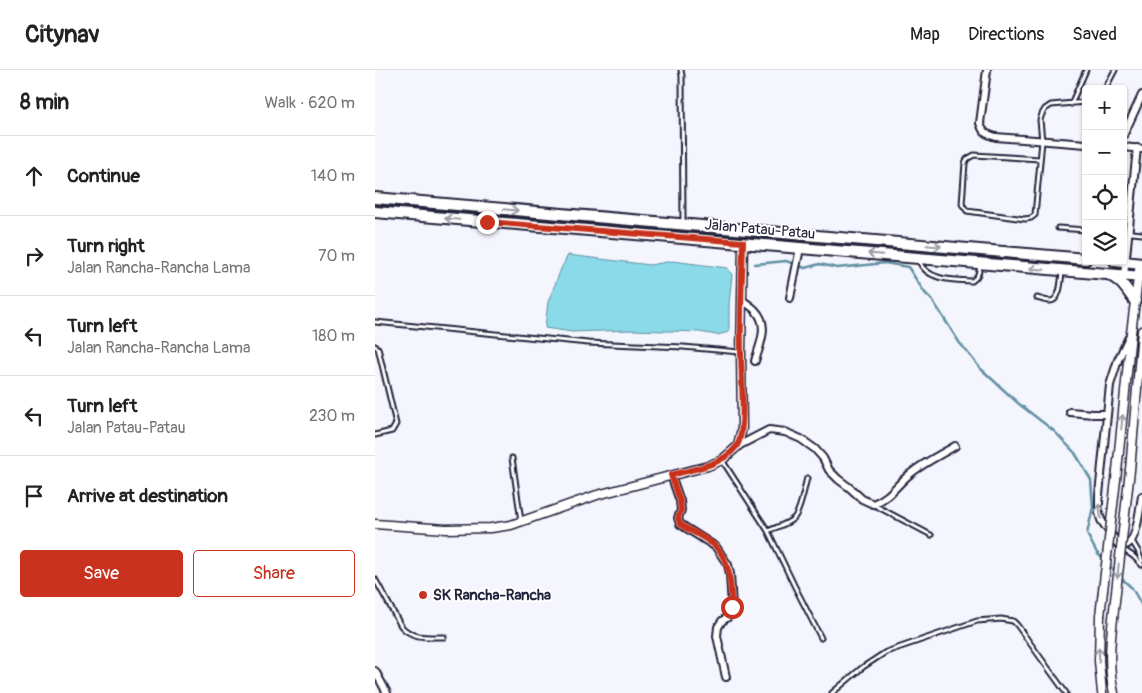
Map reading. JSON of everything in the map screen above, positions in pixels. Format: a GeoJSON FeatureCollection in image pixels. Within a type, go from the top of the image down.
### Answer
{"type":"FeatureCollection","features":[{"type":"Feature","properties":{"kind":"main road","name":"Jalan Patau-Patau"},"geometry":{"type":"LineString","coordinates":[[375,198],[1082,259]]}},
{"type":"Feature","properties":{"kind":"main road","name":"Jalan Patau-Patau"},"geometry":{"type":"LineString","coordinates":[[375,212],[1140,277]]}},
{"type":"Feature","properties":{"kind":"main road"},"geometry":{"type":"LineString","coordinates":[[1127,262],[1141,264]]}},
{"type":"Feature","properties":{"kind":"main road"},"geometry":{"type":"LineString","coordinates":[[1109,275],[1119,280],[1126,287],[1135,301]]}},
{"type":"Feature","properties":{"kind":"street"},"geometry":{"type":"LineString","coordinates":[[987,70],[980,123],[982,130],[987,134],[1082,144]]}},
{"type":"Feature","properties":{"kind":"street"},"geometry":{"type":"LineString","coordinates":[[1126,130],[1141,98]]}},
{"type":"Feature","properties":{"kind":"street"},"geometry":{"type":"LineString","coordinates":[[1127,227],[1139,149]]}},
{"type":"Feature","properties":{"kind":"street"},"geometry":{"type":"LineString","coordinates":[[738,446],[742,428],[743,242]]}},
{"type":"Feature","properties":{"kind":"street"},"geometry":{"type":"LineString","coordinates":[[790,298],[800,248]]}},
{"type":"Feature","properties":{"kind":"street"},"geometry":{"type":"LineString","coordinates":[[1103,693],[1099,661],[1100,616],[1131,333],[1141,264]]}},
{"type":"Feature","properties":{"kind":"street"},"geometry":{"type":"LineString","coordinates":[[1124,276],[1126,265]]}},
{"type":"Feature","properties":{"kind":"street"},"geometry":{"type":"LineString","coordinates":[[742,300],[755,310],[761,319],[763,328],[762,339],[755,361]]}},
{"type":"Feature","properties":{"kind":"street"},"geometry":{"type":"LineString","coordinates":[[1114,693],[1109,647],[1141,358],[1142,331]]}},
{"type":"Feature","properties":{"kind":"street"},"geometry":{"type":"LineString","coordinates":[[1131,333],[1118,360],[1110,384],[1099,496],[1099,513],[1104,525],[1120,546],[1128,544],[1132,540],[1137,527],[1142,496]]}},
{"type":"Feature","properties":{"kind":"street"},"geometry":{"type":"LineString","coordinates":[[1070,412],[1107,414]]}},
{"type":"Feature","properties":{"kind":"street"},"geometry":{"type":"LineString","coordinates":[[375,524],[446,529],[491,528],[511,525],[597,495],[708,466],[722,460],[738,446],[769,430],[785,432],[815,448],[837,479],[862,499],[873,504],[882,501],[910,474],[955,446]]}},
{"type":"Feature","properties":{"kind":"street"},"geometry":{"type":"LineString","coordinates":[[671,475],[680,501],[681,510],[678,518],[680,524],[716,547],[730,574],[732,607],[728,617],[718,627],[717,636],[727,677]]}},
{"type":"Feature","properties":{"kind":"street"},"geometry":{"type":"LineString","coordinates":[[375,671],[387,693]]}},
{"type":"Feature","properties":{"kind":"lane"},"geometry":{"type":"LineString","coordinates":[[681,70],[683,224]]}},
{"type":"Feature","properties":{"kind":"lane"},"geometry":{"type":"LineString","coordinates":[[1071,104],[1086,70]]}},
{"type":"Feature","properties":{"kind":"lane"},"geometry":{"type":"LineString","coordinates":[[1107,85],[1115,70]]}},
{"type":"Feature","properties":{"kind":"lane"},"geometry":{"type":"LineString","coordinates":[[1040,159],[974,154],[965,163],[963,208],[967,211],[1025,219],[1035,215],[1040,159],[1041,141],[1040,120],[1045,109],[1051,105],[1082,103]]}},
{"type":"Feature","properties":{"kind":"lane"},"geometry":{"type":"LineString","coordinates":[[1057,228],[1082,230]]}},
{"type":"Feature","properties":{"kind":"lane"},"geometry":{"type":"LineString","coordinates":[[1127,233],[1142,234]]}},
{"type":"Feature","properties":{"kind":"lane"},"geometry":{"type":"LineString","coordinates":[[919,258],[922,267],[927,272],[937,277],[958,280],[972,281],[977,278],[980,264]]}},
{"type":"Feature","properties":{"kind":"lane"},"geometry":{"type":"LineString","coordinates":[[1037,298],[1051,301],[1056,298],[1059,293],[1062,271]]}},
{"type":"Feature","properties":{"kind":"lane"},"geometry":{"type":"LineString","coordinates":[[375,322],[588,343],[741,352]]}},
{"type":"Feature","properties":{"kind":"lane"},"geometry":{"type":"LineString","coordinates":[[375,346],[378,348],[396,424],[392,431],[375,435]]}},
{"type":"Feature","properties":{"kind":"lane"},"geometry":{"type":"LineString","coordinates":[[512,458],[521,521]]}},
{"type":"Feature","properties":{"kind":"lane"},"geometry":{"type":"LineString","coordinates":[[722,460],[768,531],[793,585],[821,638]]}},
{"type":"Feature","properties":{"kind":"lane"},"geometry":{"type":"LineString","coordinates":[[768,531],[795,517],[807,478]]}},
{"type":"Feature","properties":{"kind":"lane"},"geometry":{"type":"LineString","coordinates":[[873,504],[931,536]]}},
{"type":"Feature","properties":{"kind":"lane"},"geometry":{"type":"LineString","coordinates":[[1132,540],[1138,550],[1142,563]]}},
{"type":"Feature","properties":{"kind":"lane"},"geometry":{"type":"LineString","coordinates":[[1120,546],[1142,563]]}},
{"type":"Feature","properties":{"kind":"lane"},"geometry":{"type":"LineString","coordinates":[[375,579],[405,632],[413,636],[444,636]]}},
{"type":"Feature","properties":{"kind":"lane"},"geometry":{"type":"LineString","coordinates":[[832,693],[863,667],[886,652],[971,622],[1001,619],[1013,621],[1017,625],[1065,693]]}},
{"type":"Feature","properties":{"kind":"water"},"geometry":{"type":"Polygon","coordinates":[[[568,255],[650,265],[672,261],[728,268],[732,275],[729,332],[717,335],[699,332],[633,330],[572,332],[545,328],[548,302],[568,255]]]}},
{"type":"Feature","properties":{"kind":"waterway"},"geometry":{"type":"LineString","coordinates":[[755,264],[786,261],[805,268],[820,264],[837,268],[885,263],[908,267],[925,293],[933,301],[959,342],[980,368],[1019,404],[1054,431],[1075,453],[1091,480],[1093,507],[1087,534],[1097,553],[1104,560]]}},
{"type":"Feature","properties":{"kind":"waterway"},"geometry":{"type":"LineString","coordinates":[[1108,564],[1116,573]]}},
{"type":"Feature","properties":{"kind":"waterway"},"geometry":{"type":"LineString","coordinates":[[1120,577],[1132,588],[1142,606]]}},
{"type":"Feature","properties":{"kind":"place","name":"SK Rancha-Rancha"},"geometry":{"type":"Point","coordinates":[423,595]}},
{"type":"Feature","properties":{"kind":"route"},"geometry":{"type":"LineString","coordinates":[[487,222],[743,242],[742,428],[738,446],[722,460],[708,466],[671,475],[680,501],[681,510],[678,518],[680,524],[708,541],[723,556],[730,574],[732,607]]}}]}
